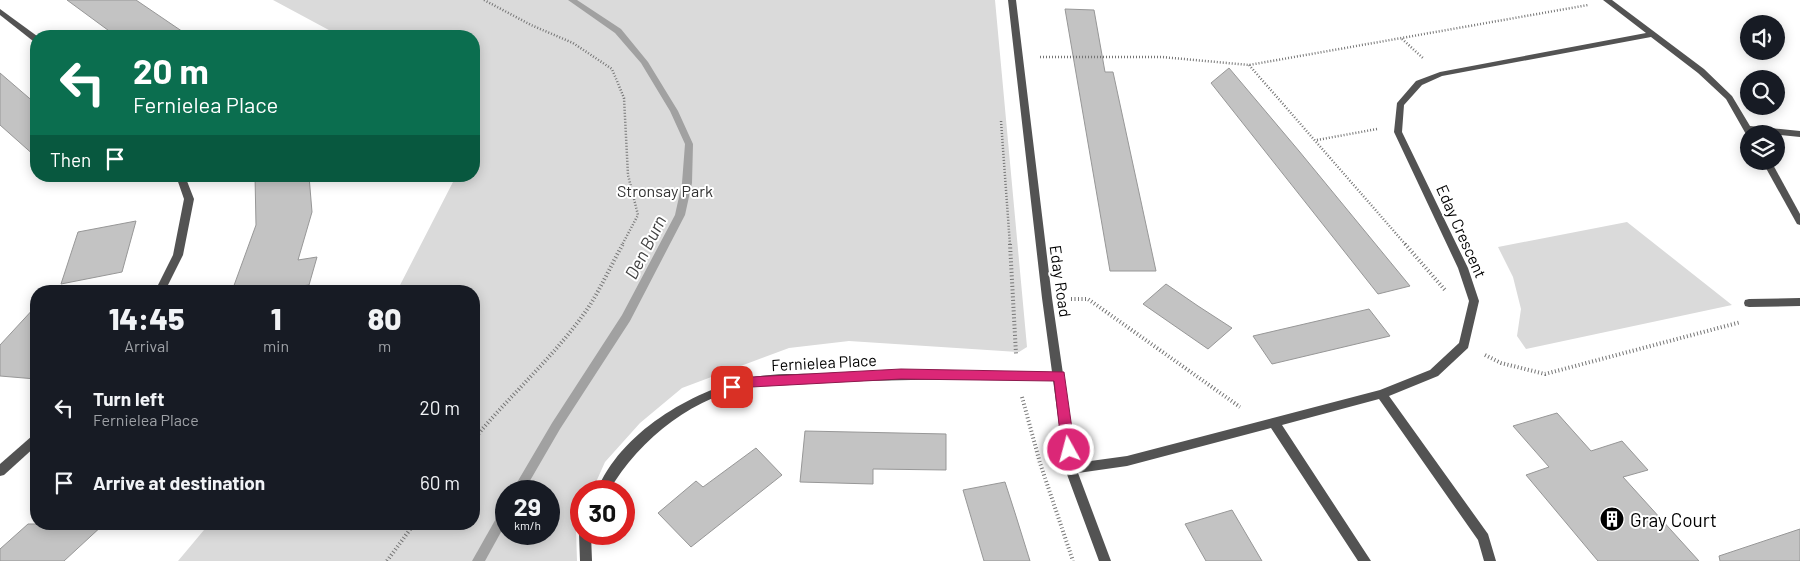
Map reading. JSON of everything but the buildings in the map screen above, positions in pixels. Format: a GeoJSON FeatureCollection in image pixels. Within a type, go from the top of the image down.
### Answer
{"type":"FeatureCollection","features":[{"type":"Feature","properties":{"kind":"street","name":"Eday Road"},"geometry":{"type":"LineString","coordinates":[[1012,0],[1071,469],[1105,561]]}},
{"type":"Feature","properties":{"kind":"street"},"geometry":{"type":"LineString","coordinates":[[1608,0],[1702,71],[1729,98],[1745,125]]}},
{"type":"Feature","properties":{"kind":"street"},"geometry":{"type":"LineString","coordinates":[[0,10],[30,34]]}},
{"type":"Feature","properties":{"kind":"street","name":"Eday Crescent"},"geometry":{"type":"LineString","coordinates":[[1464,345],[1474,301],[1463,268],[1398,132],[1400,106],[1419,83],[1440,74],[1652,34]]}},
{"type":"Feature","properties":{"kind":"street"},"geometry":{"type":"LineString","coordinates":[[1785,133],[1800,134]]}},
{"type":"Feature","properties":{"kind":"street"},"geometry":{"type":"LineString","coordinates":[[1771,170],[1800,222]]}},
{"type":"Feature","properties":{"kind":"street"},"geometry":{"type":"LineString","coordinates":[[163,285],[178,255],[189,199],[182,182]]}},
{"type":"Feature","properties":{"kind":"street"},"geometry":{"type":"LineString","coordinates":[[1749,303],[1800,302]]}},
{"type":"Feature","properties":{"kind":"street"},"geometry":{"type":"LineString","coordinates":[[1071,469],[1127,461],[1382,394],[1434,372],[1464,345]]}},
{"type":"Feature","properties":{"kind":"street","name":"Fernielea Place"},"geometry":{"type":"LineString","coordinates":[[610,480],[629,452],[669,416],[714,393],[751,382],[901,374],[1060,376]]}},
{"type":"Feature","properties":{"kind":"street"},"geometry":{"type":"LineString","coordinates":[[1382,394],[1484,538],[1490,561]]}},
{"type":"Feature","properties":{"kind":"street"},"geometry":{"type":"LineString","coordinates":[[1274,423],[1365,561]]}},
{"type":"Feature","properties":{"kind":"street"},"geometry":{"type":"LineString","coordinates":[[0,471],[30,444]]}},
{"type":"Feature","properties":{"kind":"street"},"geometry":{"type":"LineString","coordinates":[[585,545],[586,561]]}},
{"type":"Feature","properties":{"kind":"path"},"geometry":{"type":"LineString","coordinates":[[480,432],[500,407],[548,358],[588,308],[638,215],[628,175],[624,98],[612,69],[573,43],[531,25],[484,0]]}},
{"type":"Feature","properties":{"kind":"path"},"geometry":{"type":"LineString","coordinates":[[1018,57],[1162,57],[1249,65],[1608,0]]}},
{"type":"Feature","properties":{"kind":"path"},"geometry":{"type":"LineString","coordinates":[[1402,38],[1440,74]]}},
{"type":"Feature","properties":{"kind":"path"},"geometry":{"type":"LineString","coordinates":[[1249,65],[1445,290],[1474,301]]}},
{"type":"Feature","properties":{"kind":"path"},"geometry":{"type":"LineString","coordinates":[[1001,115],[1017,376],[1040,463],[1073,561]]}},
{"type":"Feature","properties":{"kind":"path"},"geometry":{"type":"LineString","coordinates":[[1316,140],[1375,129],[1398,132]]}},
{"type":"Feature","properties":{"kind":"path"},"geometry":{"type":"LineString","coordinates":[[1048,298],[1088,299],[1244,410],[1255,428]]}},
{"type":"Feature","properties":{"kind":"path"},"geometry":{"type":"LineString","coordinates":[[1464,345],[1501,363],[1545,374],[1759,317],[1749,303]]}},
{"type":"Feature","properties":{"kind":"path"},"geometry":{"type":"LineString","coordinates":[[387,561],[410,530]]}},
{"type":"Feature","properties":{"kind":"green space","name":"Stronsay Park"},"geometry":{"type":"Polygon","coordinates":[[[273,0],[995,0],[1027,347],[1019,352],[849,341],[789,348],[682,388],[640,423],[605,462],[597,480],[570,480],[570,545],[577,545],[577,561],[178,561],[204,530],[480,530],[480,285],[400,285],[453,182],[480,182],[480,30],[329,30],[273,0]]]}},
{"type":"Feature","properties":{"kind":"green space"},"geometry":{"type":"Polygon","coordinates":[[[1627,222],[1732,305],[1526,349],[1517,336],[1521,309],[1513,277],[1498,247],[1627,222]]]}},
{"type":"Feature","properties":{"kind":"waterway","name":"Den Burn"},"geometry":{"type":"LineString","coordinates":[[524,480],[556,426],[626,318],[680,215],[687,183],[689,144],[674,111],[644,62],[618,31],[572,0]]}},
{"type":"Feature","properties":{"kind":"waterway","name":"Den Burn"},"geometry":{"type":"LineString","coordinates":[[478,561],[495,531]]}},
{"type":"Feature","properties":{"kind":"place","name":"Gray Court"},"geometry":{"type":"Point","coordinates":[1612,519]}},
{"type":"Feature","properties":{"kind":"route"},"geometry":{"type":"LineString","coordinates":[[732,387],[751,382],[901,374],[1060,376],[1069,450]]}}]}
